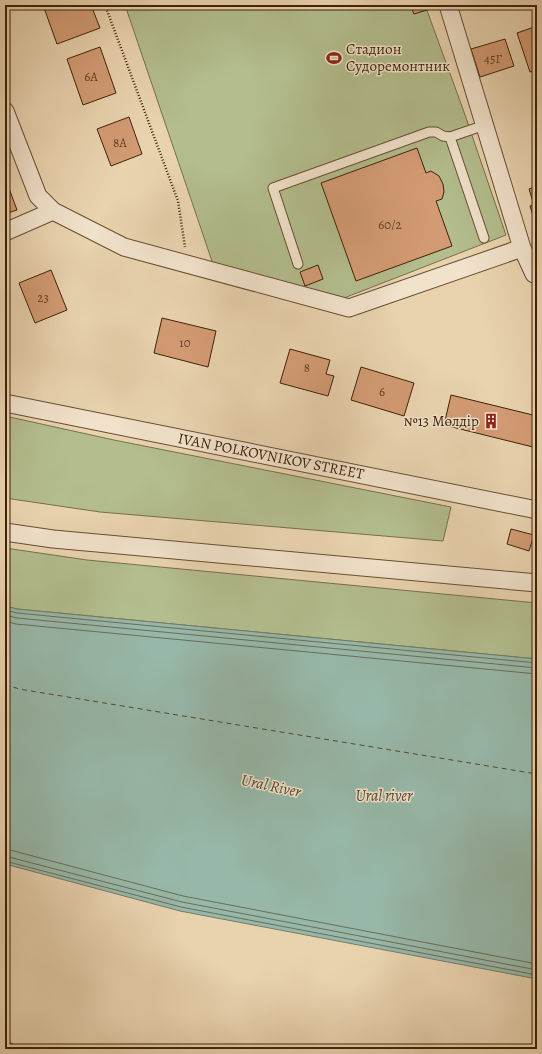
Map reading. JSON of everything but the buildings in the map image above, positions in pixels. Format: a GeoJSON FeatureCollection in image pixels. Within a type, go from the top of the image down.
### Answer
{"type":"FeatureCollection","features":[{"type":"Feature","properties":{"kind":"street"},"geometry":{"type":"LineString","coordinates":[[451,6],[484,125],[522,248],[534,274],[537,273]]}},
{"type":"Feature","properties":{"kind":"street"},"geometry":{"type":"LineString","coordinates":[[5,111],[38,196],[53,211],[124,248],[348,308],[522,248]]}},
{"type":"Feature","properties":{"kind":"street"},"geometry":{"type":"LineString","coordinates":[[5,232],[53,211]]}},
{"type":"Feature","properties":{"kind":"street","name":"IVAN POLKOVNIKOV STREET"},"geometry":{"type":"LineString","coordinates":[[5,403],[537,510]]}},
{"type":"Feature","properties":{"kind":"street"},"geometry":{"type":"LineString","coordinates":[[5,532],[61,540],[537,583]]}},
{"type":"Feature","properties":{"kind":"lane"},"geometry":{"type":"LineString","coordinates":[[298,264],[273,188],[429,132],[436,132],[443,136],[450,137],[484,125]]}},
{"type":"Feature","properties":{"kind":"lane"},"geometry":{"type":"LineString","coordinates":[[450,137],[484,238]]}},
{"type":"Feature","properties":{"kind":"path"},"geometry":{"type":"LineString","coordinates":[[105,5],[178,201],[188,265]]}},
{"type":"Feature","properties":{"kind":"green space"},"geometry":{"type":"Polygon","coordinates":[[[125,5],[425,5],[464,112],[506,235],[344,298],[213,264],[125,5]]]}},
{"type":"Feature","properties":{"kind":"green space"},"geometry":{"type":"Polygon","coordinates":[[[5,416],[114,440],[451,507],[443,541],[100,512],[5,498],[5,416]]]}},
{"type":"Feature","properties":{"kind":"green space"},"geometry":{"type":"Polygon","coordinates":[[[5,548],[87,560],[537,603],[537,659],[17,609],[5,606],[5,548]]]}},
{"type":"Feature","properties":{"kind":"water","name":"Ural river"},"geometry":{"type":"Polygon","coordinates":[[[5,606],[17,609],[537,659],[537,979],[180,911],[5,864],[5,606]]]}},
{"type":"Feature","properties":{"kind":"ferry route"},"geometry":{"type":"LineString","coordinates":[[5,684],[19,689],[537,774]]}},
{"type":"Feature","properties":{"kind":"place","name":"Стадион Судоремонтник"},"geometry":{"type":"Point","coordinates":[334,58]}},
{"type":"Feature","properties":{"kind":"place","name":"№13 Мөлдiр"},"geometry":{"type":"Point","coordinates":[491,421]}},
{"type":"Feature","properties":{"kind":"water label","name":"Ural River"},"geometry":{"type":"Point","coordinates":[271,786]}}]}
